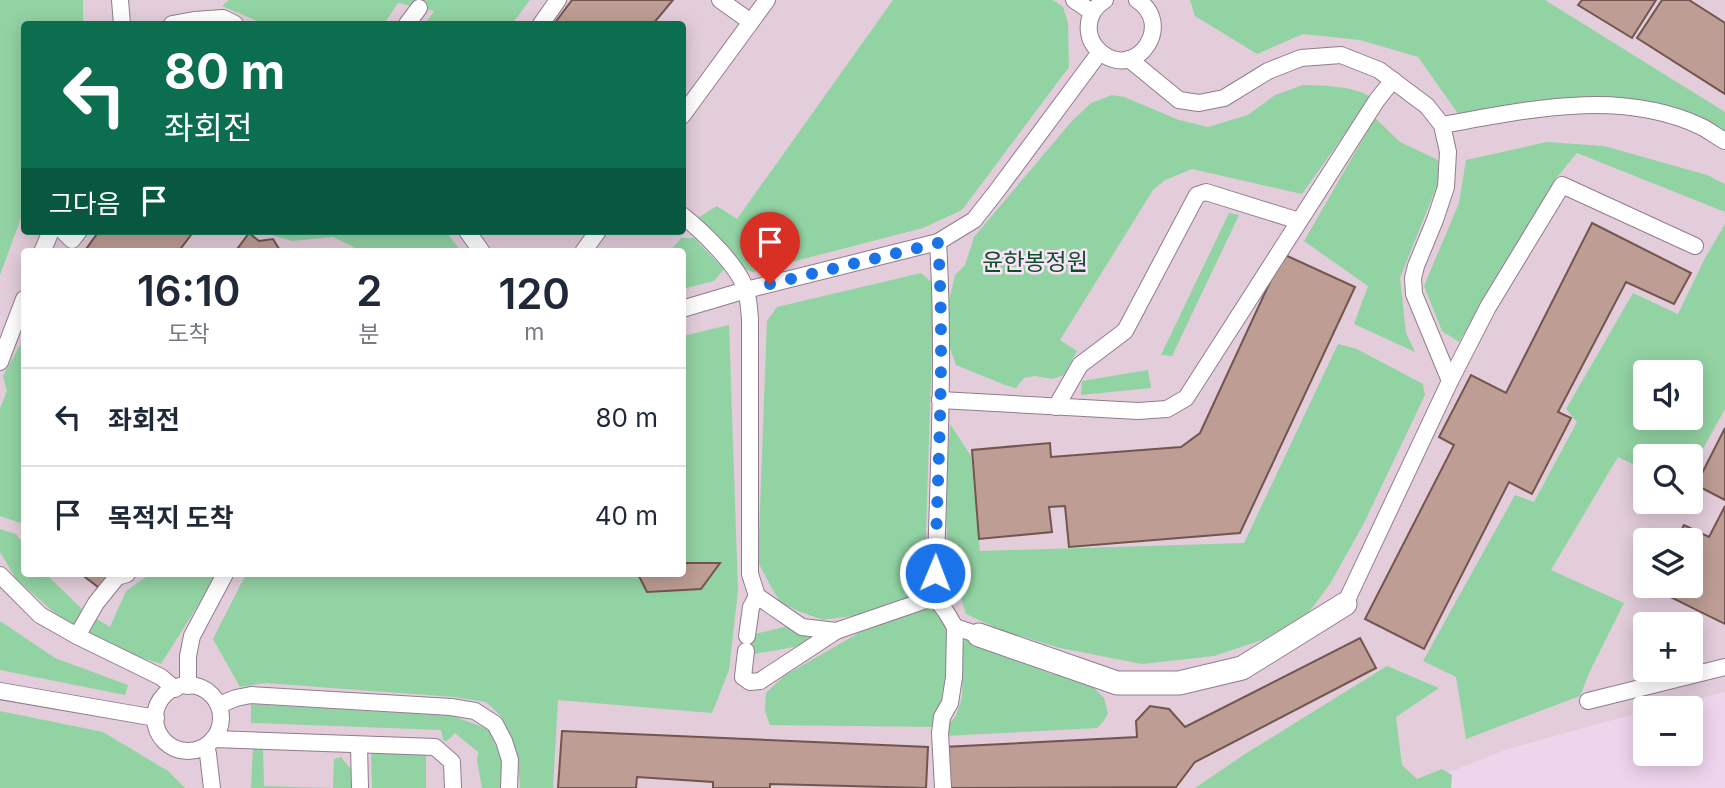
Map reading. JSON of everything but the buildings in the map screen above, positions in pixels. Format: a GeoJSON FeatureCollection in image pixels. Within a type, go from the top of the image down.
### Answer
{"type":"FeatureCollection","features":[{"type":"Feature","properties":{"kind":"street"},"geometry":{"type":"LineString","coordinates":[[979,635],[1117,683],[1179,683],[1242,668],[1345,604]]}},
{"type":"Feature","properties":{"kind":"lane"},"geometry":{"type":"LineString","coordinates":[[120,0],[122,21]]}},
{"type":"Feature","properties":{"kind":"lane"},"geometry":{"type":"LineString","coordinates":[[543,21],[558,0]]}},
{"type":"Feature","properties":{"kind":"lane"},"geometry":{"type":"LineString","coordinates":[[720,0],[751,22]]}},
{"type":"Feature","properties":{"kind":"lane"},"geometry":{"type":"LineString","coordinates":[[686,111],[767,0]]}},
{"type":"Feature","properties":{"kind":"lane"},"geometry":{"type":"LineString","coordinates":[[1074,0],[1092,12]]}},
{"type":"Feature","properties":{"kind":"lane"},"geometry":{"type":"LineString","coordinates":[[1105,0],[1092,12],[1089,33],[1100,52],[1119,60],[1138,55],[1151,40],[1153,30],[1149,11],[1137,0]]}},
{"type":"Feature","properties":{"kind":"lane"},"geometry":{"type":"LineString","coordinates":[[409,21],[419,8]]}},
{"type":"Feature","properties":{"kind":"lane"},"geometry":{"type":"LineString","coordinates":[[188,21],[228,21]]}},
{"type":"Feature","properties":{"kind":"lane"},"geometry":{"type":"LineString","coordinates":[[686,308],[746,290],[938,243],[974,220],[1100,52]]}},
{"type":"Feature","properties":{"kind":"lane"},"geometry":{"type":"LineString","coordinates":[[1129,59],[1180,100],[1199,103],[1224,98],[1268,71],[1301,58],[1341,55],[1379,70],[1427,106],[1442,125],[1448,152],[1446,187],[1416,266],[1413,278],[1414,294],[1450,381]]}},
{"type":"Feature","properties":{"kind":"lane"},"geometry":{"type":"LineString","coordinates":[[940,400],[1138,411],[1167,409],[1186,398],[1377,100],[1393,80]]}},
{"type":"Feature","properties":{"kind":"lane"},"geometry":{"type":"LineString","coordinates":[[1442,125],[1531,110],[1601,105],[1634,108],[1670,116],[1702,127],[1725,141]]}},
{"type":"Feature","properties":{"kind":"lane"},"geometry":{"type":"LineString","coordinates":[[1345,604],[1450,381],[1488,307],[1562,185],[1695,246]]}},
{"type":"Feature","properties":{"kind":"lane"},"geometry":{"type":"LineString","coordinates":[[1056,407],[1080,365],[1125,331],[1197,195],[1206,192],[1299,221]]}},
{"type":"Feature","properties":{"kind":"lane"},"geometry":{"type":"LineString","coordinates":[[686,218],[738,273],[746,290],[750,319],[750,574],[757,596],[802,627],[836,631]]}},
{"type":"Feature","properties":{"kind":"lane"},"geometry":{"type":"LineString","coordinates":[[938,243],[940,400],[935,597],[955,627],[954,677],[950,703],[942,717],[940,733],[943,788]]}},
{"type":"Feature","properties":{"kind":"lane"},"geometry":{"type":"LineString","coordinates":[[0,362],[21,307]]}},
{"type":"Feature","properties":{"kind":"lane"},"geometry":{"type":"LineString","coordinates":[[0,575],[40,615],[181,687],[204,690],[213,696],[221,715],[220,725],[209,743],[212,788]]}},
{"type":"Feature","properties":{"kind":"lane"},"geometry":{"type":"LineString","coordinates":[[77,636],[96,603],[117,577]]}},
{"type":"Feature","properties":{"kind":"lane"},"geometry":{"type":"LineString","coordinates":[[223,577],[192,636],[181,687],[163,697],[157,708],[158,730],[163,739],[180,750],[191,751],[209,743],[435,747],[452,762],[453,788]]}},
{"type":"Feature","properties":{"kind":"lane"},"geometry":{"type":"LineString","coordinates":[[757,596],[751,607],[743,677],[750,682],[760,681],[836,631],[935,597]]}},
{"type":"Feature","properties":{"kind":"lane"},"geometry":{"type":"LineString","coordinates":[[955,627],[979,635]]}},
{"type":"Feature","properties":{"kind":"lane"},"geometry":{"type":"LineString","coordinates":[[1588,701],[1725,667]]}},
{"type":"Feature","properties":{"kind":"lane"},"geometry":{"type":"LineString","coordinates":[[0,691],[156,718]]}},
{"type":"Feature","properties":{"kind":"lane"},"geometry":{"type":"LineString","coordinates":[[219,705],[251,695],[451,707],[475,711],[495,724],[504,741],[510,760],[509,788]]}},
{"type":"Feature","properties":{"kind":"lane"},"geometry":{"type":"LineString","coordinates":[[359,745],[360,788]]}},
{"type":"Feature","properties":{"kind":"shaded area"},"geometry":{"type":"Polygon","coordinates":[[[0,0],[1725,0],[1725,692],[1703,697],[1633,696],[1633,714],[1508,749],[1409,788],[0,788],[0,0]]]}},
{"type":"Feature","properties":{"kind":"green space"},"geometry":{"type":"Polygon","coordinates":[[[0,0],[83,0],[83,21],[21,21],[21,218],[0,275],[0,0]]]}},
{"type":"Feature","properties":{"kind":"green space"},"geometry":{"type":"Polygon","coordinates":[[[229,0],[530,0],[514,21],[427,21],[434,11],[398,3],[386,21],[256,21],[222,6],[229,0]]]}},
{"type":"Feature","properties":{"kind":"green space"},"geometry":{"type":"Polygon","coordinates":[[[893,0],[1053,0],[1063,7],[1068,23],[1069,67],[962,210],[923,228],[753,272],[740,268],[699,217],[717,206],[737,219],[893,0]]]}},
{"type":"Feature","properties":{"kind":"green space"},"geometry":{"type":"Polygon","coordinates":[[[1190,0],[1545,0],[1725,112],[1725,131],[1698,118],[1669,111],[1459,115],[1418,57],[1360,40],[1303,34],[1257,54],[1195,16],[1190,0]]]}},
{"type":"Feature","properties":{"kind":"green space","name":"윤한봉정원"},"geometry":{"type":"Polygon","coordinates":[[[1303,85],[1346,88],[1371,97],[1302,194],[1192,169],[1165,180],[1153,190],[1060,340],[1077,351],[1064,375],[1052,379],[1035,376],[1024,378],[1016,388],[956,365],[950,348],[948,305],[955,275],[965,265],[974,237],[1071,122],[1091,103],[1112,95],[1124,97],[1179,120],[1208,127],[1248,115],[1275,95],[1303,85]]]}},
{"type":"Feature","properties":{"kind":"green space"},"geometry":{"type":"Polygon","coordinates":[[[1375,118],[1400,142],[1438,160],[1438,183],[1400,278],[1406,333],[1415,352],[1354,324],[1368,286],[1304,241],[1375,118]]]}},
{"type":"Feature","properties":{"kind":"green space"},"geometry":{"type":"Polygon","coordinates":[[[1547,142],[1604,146],[1707,175],[1725,184],[1725,212],[1577,153],[1557,177],[1459,342],[1442,331],[1424,286],[1459,203],[1466,160],[1547,142]]]}},
{"type":"Feature","properties":{"kind":"green space"},"geometry":{"type":"Polygon","coordinates":[[[1229,213],[1239,215],[1172,356],[1161,355],[1229,213]]]}},
{"type":"Feature","properties":{"kind":"green space"},"geometry":{"type":"Polygon","coordinates":[[[1725,224],[1725,409],[1703,448],[1703,444],[1633,444],[1633,464],[1618,457],[1551,570],[1624,603],[1580,696],[1466,739],[1456,677],[1423,661],[1515,495],[1534,502],[1577,422],[1566,409],[1633,293],[1678,314],[1725,224]]]}},
{"type":"Feature","properties":{"kind":"green space"},"geometry":{"type":"Polygon","coordinates":[[[271,235],[448,235],[459,248],[356,248],[333,237],[292,241],[271,235]]]}},
{"type":"Feature","properties":{"kind":"green space"},"geometry":{"type":"Polygon","coordinates":[[[681,238],[694,238],[724,269],[714,281],[686,288],[686,248],[672,248],[681,238]]]}},
{"type":"Feature","properties":{"kind":"green space"},"geometry":{"type":"Polygon","coordinates":[[[921,273],[934,284],[924,595],[852,616],[823,620],[780,602],[758,562],[767,321],[777,307],[921,273]]]}},
{"type":"Feature","properties":{"kind":"green space"},"geometry":{"type":"Polygon","coordinates":[[[729,325],[738,590],[729,670],[712,713],[558,700],[553,788],[520,788],[512,737],[500,715],[486,702],[453,697],[265,683],[240,687],[213,639],[244,577],[686,577],[686,335],[729,325]]]}},
{"type":"Feature","properties":{"kind":"green space"},"geometry":{"type":"Polygon","coordinates":[[[21,343],[21,523],[0,516],[0,408],[7,391],[3,376],[21,343]]]}},
{"type":"Feature","properties":{"kind":"green space"},"geometry":{"type":"Polygon","coordinates":[[[1338,344],[1357,349],[1423,384],[1425,395],[1364,523],[1330,584],[1309,612],[1265,639],[1214,656],[1142,664],[1060,648],[1000,630],[966,614],[948,545],[946,500],[950,424],[971,456],[980,551],[1244,543],[1338,344]]]}},
{"type":"Feature","properties":{"kind":"green space"},"geometry":{"type":"Polygon","coordinates":[[[1148,370],[1151,388],[1081,395],[1082,381],[1148,370]]]}},
{"type":"Feature","properties":{"kind":"green space"},"geometry":{"type":"Polygon","coordinates":[[[0,529],[16,534],[21,541],[21,577],[49,577],[85,612],[110,627],[126,591],[146,577],[213,577],[161,664],[111,648],[63,620],[16,579],[0,552],[0,529]]]}},
{"type":"Feature","properties":{"kind":"green space"},"geometry":{"type":"Polygon","coordinates":[[[933,605],[950,631],[950,671],[936,727],[770,725],[765,711],[766,693],[784,676],[869,627],[933,605]]]}},
{"type":"Feature","properties":{"kind":"green space"},"geometry":{"type":"Polygon","coordinates":[[[0,621],[55,658],[128,685],[125,695],[0,670],[0,621]]]}},
{"type":"Feature","properties":{"kind":"green space"},"geometry":{"type":"Polygon","coordinates":[[[792,625],[812,631],[813,637],[805,645],[749,655],[751,635],[792,625]]]}},
{"type":"Feature","properties":{"kind":"green space"},"geometry":{"type":"Polygon","coordinates":[[[965,639],[1005,653],[1051,674],[1077,677],[1091,685],[1104,698],[1108,714],[1097,728],[945,736],[946,727],[956,716],[962,697],[965,639]]]}},
{"type":"Feature","properties":{"kind":"green space"},"geometry":{"type":"Polygon","coordinates":[[[1387,666],[1439,688],[1396,717],[1402,765],[1417,779],[1442,769],[1452,775],[1451,788],[1195,788],[1245,754],[1387,666]]]}},
{"type":"Feature","properties":{"kind":"green space"},"geometry":{"type":"Polygon","coordinates":[[[251,704],[453,716],[488,729],[502,759],[504,788],[482,788],[478,752],[455,733],[447,741],[443,740],[441,730],[251,723],[251,704]]]}},
{"type":"Feature","properties":{"kind":"green space"},"geometry":{"type":"Polygon","coordinates":[[[0,711],[103,732],[168,771],[185,788],[0,788],[0,711]]]}},
{"type":"Feature","properties":{"kind":"green space"},"geometry":{"type":"Polygon","coordinates":[[[253,748],[263,748],[264,786],[333,788],[251,788],[253,748]]]}},
{"type":"Feature","properties":{"kind":"green space"},"geometry":{"type":"Polygon","coordinates":[[[371,749],[426,751],[426,788],[372,788],[371,749]]]}},
{"type":"Feature","properties":{"kind":"green space"},"geometry":{"type":"Polygon","coordinates":[[[341,757],[355,774],[355,788],[333,788],[334,759],[341,757]]]}},
{"type":"Feature","properties":{"kind":"route"},"geometry":{"type":"LineString","coordinates":[[770,284],[938,243],[940,400],[935,573]]}}]}
